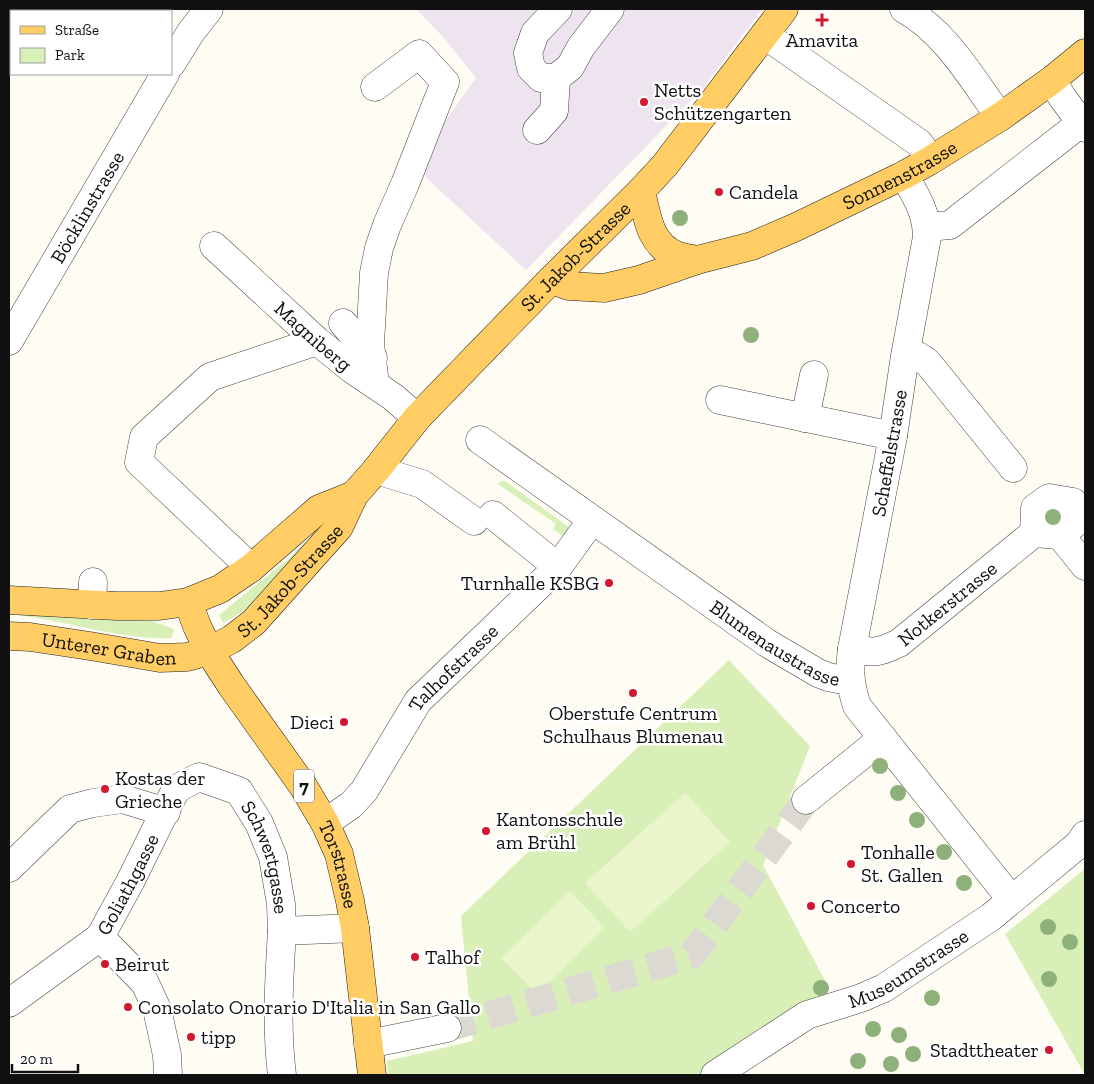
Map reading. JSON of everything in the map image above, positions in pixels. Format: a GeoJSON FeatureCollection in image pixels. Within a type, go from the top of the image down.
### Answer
{"type":"FeatureCollection","features":[{"type":"Feature","properties":{"kind":"main road","name":"St. Jakob-Strasse"},"geometry":{"type":"LineString","coordinates":[[209,651],[232,639],[254,622],[339,527],[354,495],[417,418],[665,165],[784,9]]}},
{"type":"Feature","properties":{"kind":"main road","name":"Sonnenstrasse"},"geometry":{"type":"LineString","coordinates":[[551,280],[568,286],[604,288],[639,280],[697,260],[752,246],[796,227],[931,160],[1000,117],[1052,80],[1085,53]]}},
{"type":"Feature","properties":{"kind":"main road","name":"Sonnenstrasse"},"geometry":{"type":"LineString","coordinates":[[641,191],[652,235],[665,250],[678,256],[697,260]]}},
{"type":"Feature","properties":{"kind":"main road","name":"St. Jakob-Strasse"},"geometry":{"type":"LineString","coordinates":[[188,602],[220,589],[251,568],[318,509],[354,495]]}},
{"type":"Feature","properties":{"kind":"main road","name":"Unterer Graben"},"geometry":{"type":"LineString","coordinates":[[9,600],[92,594],[159,606],[188,602]]}},
{"type":"Feature","properties":{"kind":"main road","name":"Torstrasse"},"geometry":{"type":"LineString","coordinates":[[188,602],[209,651],[303,786],[325,823],[339,854],[355,928],[372,1075]]}},
{"type":"Feature","properties":{"kind":"main road","name":"Unterer Graben"},"geometry":{"type":"LineString","coordinates":[[9,636],[30,637],[160,658],[187,657],[209,651]]}},
{"type":"Feature","properties":{"kind":"street"},"geometry":{"type":"LineString","coordinates":[[172,62],[191,32],[209,9]]}},
{"type":"Feature","properties":{"kind":"street"},"geometry":{"type":"LineString","coordinates":[[558,9],[535,33],[528,53],[531,68],[541,78],[556,78],[570,67],[581,46],[610,9]]}},
{"type":"Feature","properties":{"kind":"street"},"geometry":{"type":"LineString","coordinates":[[904,9],[942,38],[1000,117]]}},
{"type":"Feature","properties":{"kind":"street"},"geometry":{"type":"LineString","coordinates":[[765,35],[919,144],[931,160]]}},
{"type":"Feature","properties":{"kind":"street"},"geometry":{"type":"LineString","coordinates":[[374,371],[370,344],[374,273],[379,248],[445,82],[419,54],[375,87]]}},
{"type":"Feature","properties":{"kind":"street","name":"Böcklinstrasse"},"geometry":{"type":"LineString","coordinates":[[9,341],[164,75]]}},
{"type":"Feature","properties":{"kind":"street"},"geometry":{"type":"LineString","coordinates":[[537,130],[554,111],[556,78]]}},
{"type":"Feature","properties":{"kind":"street"},"geometry":{"type":"LineString","coordinates":[[927,227],[950,225],[1083,126],[1052,80]]}},
{"type":"Feature","properties":{"kind":"street","name":"Scheffelstrasse"},"geometry":{"type":"LineString","coordinates":[[850,679],[852,649],[893,436],[912,314],[926,246],[927,227],[925,216],[904,175]]}},
{"type":"Feature","properties":{"kind":"street","name":"Magniberg"},"geometry":{"type":"LineString","coordinates":[[214,246],[316,341],[353,370],[374,371],[393,397],[417,418]]}},
{"type":"Feature","properties":{"kind":"street"},"geometry":{"type":"LineString","coordinates":[[344,323],[374,371]]}},
{"type":"Feature","properties":{"kind":"street"},"geometry":{"type":"LineString","coordinates":[[251,568],[181,512],[139,462],[144,437],[210,377],[316,341]]}},
{"type":"Feature","properties":{"kind":"street"},"geometry":{"type":"LineString","coordinates":[[906,352],[922,357],[928,363],[1012,468]]}},
{"type":"Feature","properties":{"kind":"street"},"geometry":{"type":"LineString","coordinates":[[805,418],[814,375]]}},
{"type":"Feature","properties":{"kind":"street"},"geometry":{"type":"LineString","coordinates":[[720,400],[893,436]]}},
{"type":"Feature","properties":{"kind":"street","name":"Blumenaustrasse"},"geometry":{"type":"LineString","coordinates":[[480,440],[767,643],[823,675],[838,679],[850,679],[857,706],[1011,899]]}},
{"type":"Feature","properties":{"kind":"street"},"geometry":{"type":"LineString","coordinates":[[376,470],[422,484],[484,518],[558,567]]}},
{"type":"Feature","properties":{"kind":"street","name":"Notkerstrasse"},"geometry":{"type":"LineString","coordinates":[[852,649],[868,652],[883,651],[899,643],[1047,534],[1072,525],[1079,497],[1049,498],[1035,508],[1047,534]]}},
{"type":"Feature","properties":{"kind":"street","name":"Talhofstrasse"},"geometry":{"type":"LineString","coordinates":[[325,823],[350,805],[364,791],[418,701],[558,567],[592,520]]}},
{"type":"Feature","properties":{"kind":"street"},"geometry":{"type":"LineString","coordinates":[[1047,534],[1085,566]]}},
{"type":"Feature","properties":{"kind":"street"},"geometry":{"type":"LineString","coordinates":[[806,800],[883,738]]}},
{"type":"Feature","properties":{"kind":"street","name":"Schwertgasse"},"geometry":{"type":"LineString","coordinates":[[166,812],[176,789],[199,777],[239,791],[258,823],[273,857],[281,904],[282,931],[279,983],[282,1075]]}},
{"type":"Feature","properties":{"kind":"street"},"geometry":{"type":"LineString","coordinates":[[9,868],[70,809],[123,798],[166,812]]}},
{"type":"Feature","properties":{"kind":"street","name":"Goliathgasse"},"geometry":{"type":"LineString","coordinates":[[9,1003],[100,937],[166,812]]}},
{"type":"Feature","properties":{"kind":"street","name":"Museumstrasse"},"geometry":{"type":"LineString","coordinates":[[716,1075],[807,1015],[861,998],[884,988],[991,917],[1079,844],[1085,835]]}},
{"type":"Feature","properties":{"kind":"street","name":"Schwertgasse"},"geometry":{"type":"LineString","coordinates":[[282,931],[355,928]]}},
{"type":"Feature","properties":{"kind":"street"},"geometry":{"type":"LineString","coordinates":[[100,937],[145,984],[158,1009],[167,1055],[168,1075]]}},
{"type":"Feature","properties":{"kind":"street"},"geometry":{"type":"LineString","coordinates":[[368,1044],[447,1028]]}},
{"type":"Feature","properties":{"kind":"shaded area"},"geometry":{"type":"Polygon","coordinates":[[[416,9],[762,9],[703,88],[526,270],[405,158],[444,123],[476,78],[444,38],[416,9]]]}},
{"type":"Feature","properties":{"kind":"green space"},"geometry":{"type":"Polygon","coordinates":[[[501,481],[505,481],[573,530],[566,538],[553,529],[556,524],[498,484],[501,481]]]}},
{"type":"Feature","properties":{"kind":"green space"},"geometry":{"type":"Polygon","coordinates":[[[310,538],[312,541],[260,597],[249,607],[223,623],[219,615],[287,560],[310,538]]]}},
{"type":"Feature","properties":{"kind":"green space"},"geometry":{"type":"Polygon","coordinates":[[[17,613],[152,621],[174,629],[172,638],[152,638],[113,633],[17,615],[17,613]]]}},
{"type":"Feature","properties":{"kind":"green space"},"geometry":{"type":"Polygon","coordinates":[[[729,660],[810,746],[763,865],[829,988],[699,1075],[388,1075],[387,1061],[473,1041],[461,916],[729,660]]]}},
{"type":"Feature","properties":{"kind":"green space"},"geometry":{"type":"Polygon","coordinates":[[[685,793],[730,842],[630,932],[585,883],[685,793]]]}},
{"type":"Feature","properties":{"kind":"green space"},"geometry":{"type":"Polygon","coordinates":[[[1085,869],[1085,1075],[1005,934],[1085,869]]]}},
{"type":"Feature","properties":{"kind":"green space"},"geometry":{"type":"Polygon","coordinates":[[[570,891],[605,928],[537,994],[501,958],[570,891]]]}},
{"type":"Feature","properties":{"kind":"tunnel"},"geometry":{"type":"LineString","coordinates":[[447,1028],[692,955],[806,800]]}},
{"type":"Feature","properties":{"kind":"place","name":"Amavita"},"geometry":{"type":"Point","coordinates":[822,20]}},
{"type":"Feature","properties":{"kind":"place","name":"Netts Schützengarten"},"geometry":{"type":"Point","coordinates":[644,102]}},
{"type":"Feature","properties":{"kind":"place","name":"Candela"},"geometry":{"type":"Point","coordinates":[719,192]}},
{"type":"Feature","properties":{"kind":"place","name":"Turnhalle KSBG"},"geometry":{"type":"Point","coordinates":[609,583]}},
{"type":"Feature","properties":{"kind":"place","name":"Oberstufe Centrum Schulhaus Blumenau"},"geometry":{"type":"Point","coordinates":[633,693]}},
{"type":"Feature","properties":{"kind":"place","name":"Dieci"},"geometry":{"type":"Point","coordinates":[344,722]}},
{"type":"Feature","properties":{"kind":"place","name":"Kostas der Grieche"},"geometry":{"type":"Point","coordinates":[105,789]}},
{"type":"Feature","properties":{"kind":"place","name":"Kantonsschule am Brühl"},"geometry":{"type":"Point","coordinates":[486,831]}},
{"type":"Feature","properties":{"kind":"place","name":"Tonhalle St. Gallen"},"geometry":{"type":"Point","coordinates":[851,864]}},
{"type":"Feature","properties":{"kind":"place","name":"Concerto"},"geometry":{"type":"Point","coordinates":[811,906]}},
{"type":"Feature","properties":{"kind":"place","name":"Talhof"},"geometry":{"type":"Point","coordinates":[415,957]}},
{"type":"Feature","properties":{"kind":"place","name":"Beirut"},"geometry":{"type":"Point","coordinates":[105,964]}},
{"type":"Feature","properties":{"kind":"place","name":"Consolato Onorario D'Italia in San Gallo"},"geometry":{"type":"Point","coordinates":[128,1007]}},
{"type":"Feature","properties":{"kind":"place","name":"tipp"},"geometry":{"type":"Point","coordinates":[191,1037]}},
{"type":"Feature","properties":{"kind":"place","name":"Stadttheater"},"geometry":{"type":"Point","coordinates":[1049,1050]}}]}
